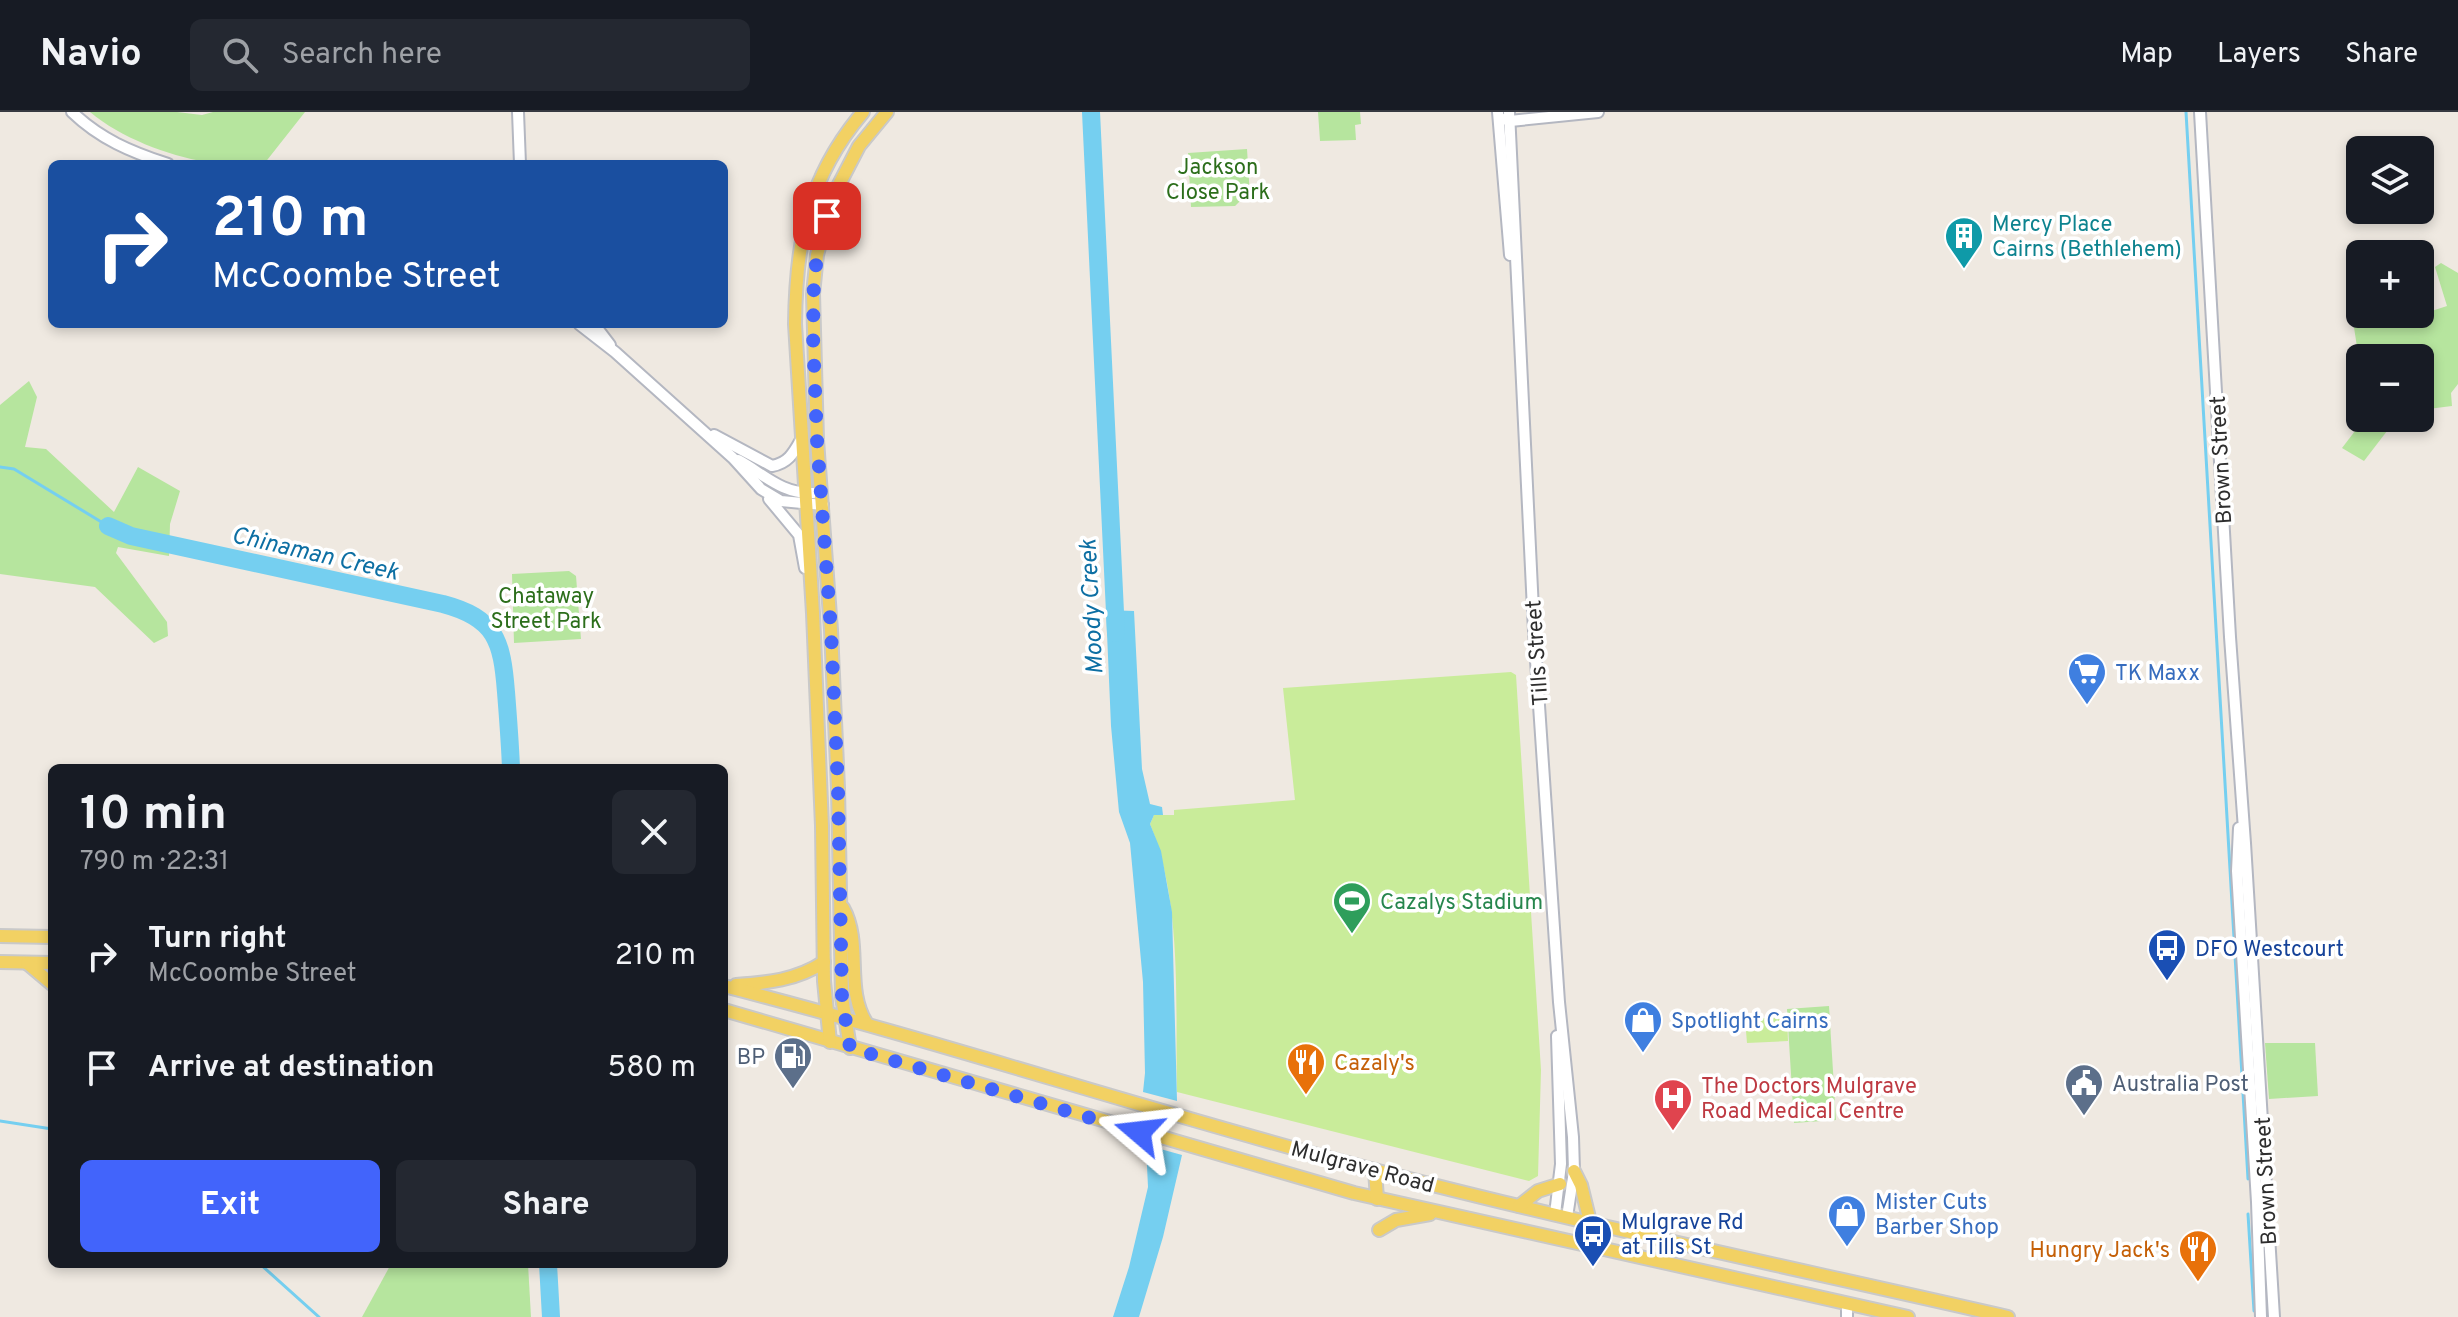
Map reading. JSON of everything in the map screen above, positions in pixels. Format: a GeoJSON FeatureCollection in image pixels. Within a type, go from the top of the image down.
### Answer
{"type":"FeatureCollection","features":[{"type":"Feature","properties":{"kind":"main road"},"geometry":{"type":"LineString","coordinates":[[830,1042],[824,962],[813,613],[795,324],[798,248],[811,198],[829,159],[863,112]]}},
{"type":"Feature","properties":{"kind":"main road"},"geometry":{"type":"LineString","coordinates":[[850,1048],[842,992],[842,906],[831,630],[817,440],[814,274],[832,198],[859,146],[887,112]]}},
{"type":"Feature","properties":{"kind":"main road"},"geometry":{"type":"LineString","coordinates":[[842,906],[852,924],[857,1004],[867,1024]]}},
{"type":"Feature","properties":{"kind":"main road"},"geometry":{"type":"LineString","coordinates":[[0,936],[48,937]]}},
{"type":"Feature","properties":{"kind":"main road"},"geometry":{"type":"LineString","coordinates":[[0,962],[48,963]]}},
{"type":"Feature","properties":{"kind":"main road"},"geometry":{"type":"LineString","coordinates":[[728,986],[786,979],[824,962]]}},
{"type":"Feature","properties":{"kind":"main road"},"geometry":{"type":"LineString","coordinates":[[27,963],[48,981]]}},
{"type":"Feature","properties":{"kind":"main road","name":"Mulgrave Road"},"geometry":{"type":"LineString","coordinates":[[728,987],[1375,1170],[1561,1216],[2008,1317]]}},
{"type":"Feature","properties":{"kind":"main road","name":"Mulgrave Road"},"geometry":{"type":"LineString","coordinates":[[728,1011],[1377,1199],[1557,1238],[1847,1310],[1908,1317]]}},
{"type":"Feature","properties":{"kind":"main road"},"geometry":{"type":"LineString","coordinates":[[1375,1170],[1377,1199]]}},
{"type":"Feature","properties":{"kind":"main road"},"geometry":{"type":"LineString","coordinates":[[1574,1171],[1581,1185],[1590,1222]]}},
{"type":"Feature","properties":{"kind":"main road"},"geometry":{"type":"LineString","coordinates":[[1519,1206],[1538,1191],[1560,1184]]}},
{"type":"Feature","properties":{"kind":"main road"},"geometry":{"type":"LineString","coordinates":[[1379,1230],[1393,1221],[1437,1213]]}},
{"type":"Feature","properties":{"kind":"main road"},"geometry":{"type":"LineString","coordinates":[[1557,1238],[1561,1216]]}},
{"type":"Feature","properties":{"kind":"main road"},"geometry":{"type":"LineString","coordinates":[[1847,1310],[1848,1281]]}},
{"type":"Feature","properties":{"kind":"street"},"geometry":{"type":"LineString","coordinates":[[72,112],[101,137],[156,160]]}},
{"type":"Feature","properties":{"kind":"street"},"geometry":{"type":"LineString","coordinates":[[518,112],[520,160]]}},
{"type":"Feature","properties":{"kind":"street"},"geometry":{"type":"LineString","coordinates":[[1505,115],[1519,112]]}},
{"type":"Feature","properties":{"kind":"street"},"geometry":{"type":"LineString","coordinates":[[1549,112],[1569,114]]}},
{"type":"Feature","properties":{"kind":"street"},"geometry":{"type":"LineString","coordinates":[[1505,115],[1598,112]]}},
{"type":"Feature","properties":{"kind":"street","name":"Brown Street"},"geometry":{"type":"LineString","coordinates":[[2199,113],[2274,1317]]}},
{"type":"Feature","properties":{"kind":"street","name":"Tills Street"},"geometry":{"type":"LineString","coordinates":[[1505,115],[1506,224],[1517,304],[1559,1002],[1574,1171],[1561,1216]]}},
{"type":"Feature","properties":{"kind":"street"},"geometry":{"type":"LineString","coordinates":[[584,328],[733,458],[799,535],[813,613]]}},
{"type":"Feature","properties":{"kind":"street"},"geometry":{"type":"LineString","coordinates":[[597,328],[615,352]]}},
{"type":"Feature","properties":{"kind":"street"},"geometry":{"type":"LineString","coordinates":[[692,421],[772,466],[792,456],[802,438]]}},
{"type":"Feature","properties":{"kind":"street"},"geometry":{"type":"LineString","coordinates":[[733,458],[779,487],[806,499]]}},
{"type":"Feature","properties":{"kind":"street"},"geometry":{"type":"LineString","coordinates":[[761,489],[781,501],[822,499]]}},
{"type":"Feature","properties":{"kind":"street","name":"Brown Street"},"geometry":{"type":"LineString","coordinates":[[2241,805],[2237,871],[2261,1317]]}},
{"type":"Feature","properties":{"kind":"street","name":"Tills Street"},"geometry":{"type":"LineString","coordinates":[[1559,1002],[1556,1060],[1561,1216]]}},
{"type":"Feature","properties":{"kind":"green space"},"geometry":{"type":"Polygon","coordinates":[[[90,112],[202,115],[213,112],[305,112],[267,160],[197,160],[176,155],[130,137],[90,112]]]}},
{"type":"Feature","properties":{"kind":"green space"},"geometry":{"type":"Polygon","coordinates":[[[1318,112],[1360,112],[1361,124],[1355,125],[1356,140],[1320,141],[1318,112]]]}},
{"type":"Feature","properties":{"kind":"green space","name":"Jackson Close Park"},"geometry":{"type":"Polygon","coordinates":[[[1247,149],[1250,196],[1235,206],[1191,207],[1188,153],[1247,149]]]}},
{"type":"Feature","properties":{"kind":"green space"},"geometry":{"type":"Polygon","coordinates":[[[2441,263],[2458,273],[2458,384],[2451,393],[2452,406],[2434,408],[2434,344],[2357,344],[2354,328],[2434,328],[2434,310],[2447,306],[2435,267],[2441,263]]]}},
{"type":"Feature","properties":{"kind":"green space"},"geometry":{"type":"Polygon","coordinates":[[[29,381],[37,397],[25,447],[46,449],[114,512],[138,467],[180,491],[170,524],[169,556],[118,547],[116,553],[167,622],[168,636],[154,643],[95,587],[0,574],[0,405],[29,381]]]}},
{"type":"Feature","properties":{"kind":"green space"},"geometry":{"type":"Polygon","coordinates":[[[2354,432],[2386,432],[2364,461],[2342,448],[2354,432]]]}},
{"type":"Feature","properties":{"kind":"green space","name":"Chataway Street Park"},"geometry":{"type":"Polygon","coordinates":[[[569,571],[576,576],[581,639],[514,643],[512,574],[569,571]]]}},
{"type":"Feature","properties":{"kind":"green space","name":"Cazalys Stadium"},"geometry":{"type":"Polygon","coordinates":[[[1511,672],[1516,675],[1541,1070],[1538,1176],[1529,1181],[1177,1092],[1173,921],[1161,855],[1150,824],[1154,815],[1174,815],[1174,810],[1295,800],[1283,688],[1511,672]]]}},
{"type":"Feature","properties":{"kind":"green space"},"geometry":{"type":"Polygon","coordinates":[[[1829,1006],[1836,1120],[1794,1123],[1787,1009],[1829,1006]]]}},
{"type":"Feature","properties":{"kind":"green space"},"geometry":{"type":"Polygon","coordinates":[[[1787,1017],[1788,1041],[1747,1043],[1745,1019],[1787,1017]]]}},
{"type":"Feature","properties":{"kind":"green space"},"geometry":{"type":"Polygon","coordinates":[[[2265,1043],[2315,1043],[2318,1096],[2269,1099],[2265,1043]]]}},
{"type":"Feature","properties":{"kind":"green space"},"geometry":{"type":"Polygon","coordinates":[[[389,1268],[528,1268],[531,1317],[362,1317],[389,1268]]]}},
{"type":"Feature","properties":{"kind":"water"},"geometry":{"type":"Polygon","coordinates":[[[1106,610],[1134,611],[1142,769],[1150,804],[1162,807],[1163,815],[1154,815],[1150,824],[1161,851],[1172,912],[1177,1101],[1143,1092],[1143,982],[1130,843],[1119,812],[1111,726],[1106,610]]]}},
{"type":"Feature","properties":{"kind":"water"},"geometry":{"type":"Polygon","coordinates":[[[1146,1145],[1182,1155],[1163,1237],[1139,1317],[1113,1317],[1129,1267],[1148,1187],[1146,1145]]]}},
{"type":"Feature","properties":{"kind":"waterway","name":"Moody Creek"},"geometry":{"type":"LineString","coordinates":[[1091,112],[1116,633]]}},
{"type":"Feature","properties":{"kind":"waterway"},"geometry":{"type":"LineString","coordinates":[[2186,112],[2248,1179]]}},
{"type":"Feature","properties":{"kind":"waterway","name":"Chinaman Creek"},"geometry":{"type":"LineString","coordinates":[[0,467],[14,469],[108,526]]}},
{"type":"Feature","properties":{"kind":"waterway","name":"Chinaman Creek"},"geometry":{"type":"LineString","coordinates":[[108,526],[131,536],[443,604],[475,616],[493,634],[502,659],[511,764]]}},
{"type":"Feature","properties":{"kind":"waterway"},"geometry":{"type":"LineString","coordinates":[[0,1121],[48,1128]]}},
{"type":"Feature","properties":{"kind":"waterway"},"geometry":{"type":"LineString","coordinates":[[2248,1214],[2254,1311]]}},
{"type":"Feature","properties":{"kind":"waterway"},"geometry":{"type":"LineString","coordinates":[[264,1268],[319,1317]]}},
{"type":"Feature","properties":{"kind":"waterway","name":"Chinaman Creek"},"geometry":{"type":"LineString","coordinates":[[548,1268],[551,1317]]}},
{"type":"Feature","properties":{"kind":"place","name":"Mercy Place Cairns (Bethlehem)"},"geometry":{"type":"Point","coordinates":[1964,270]}},
{"type":"Feature","properties":{"kind":"place","name":"TK Maxx"},"geometry":{"type":"Point","coordinates":[2087,706]}},
{"type":"Feature","properties":{"kind":"place","name":"Cazalys Stadium"},"geometry":{"type":"Point","coordinates":[1352,935]}},
{"type":"Feature","properties":{"kind":"place","name":"DFO Westcourt"},"geometry":{"type":"Point","coordinates":[2167,982]}},
{"type":"Feature","properties":{"kind":"place","name":"Spotlight Cairns"},"geometry":{"type":"Point","coordinates":[1643,1054]}},
{"type":"Feature","properties":{"kind":"place","name":"BP"},"geometry":{"type":"Point","coordinates":[793,1090]}},
{"type":"Feature","properties":{"kind":"place","name":"Cazaly's"},"geometry":{"type":"Point","coordinates":[1306,1096]}},
{"type":"Feature","properties":{"kind":"place","name":"Australia Post"},"geometry":{"type":"Point","coordinates":[2084,1117]}},
{"type":"Feature","properties":{"kind":"place","name":"The Doctors Mulgrave Road Medical Centre"},"geometry":{"type":"Point","coordinates":[1673,1132]}},
{"type":"Feature","properties":{"kind":"place","name":"Mister Cuts Barber Shop"},"geometry":{"type":"Point","coordinates":[1847,1248]}},
{"type":"Feature","properties":{"kind":"place","name":"Mulgrave Rd at Tills St"},"geometry":{"type":"Point","coordinates":[1593,1268]}},
{"type":"Feature","properties":{"kind":"place","name":"Hungry Jack's"},"geometry":{"type":"Point","coordinates":[2198,1283]}},
{"type":"Feature","properties":{"kind":"route"},"geometry":{"type":"LineString","coordinates":[[827,216],[814,274],[813,336],[838,788],[842,997],[850,1048],[1139,1132]]}}]}
